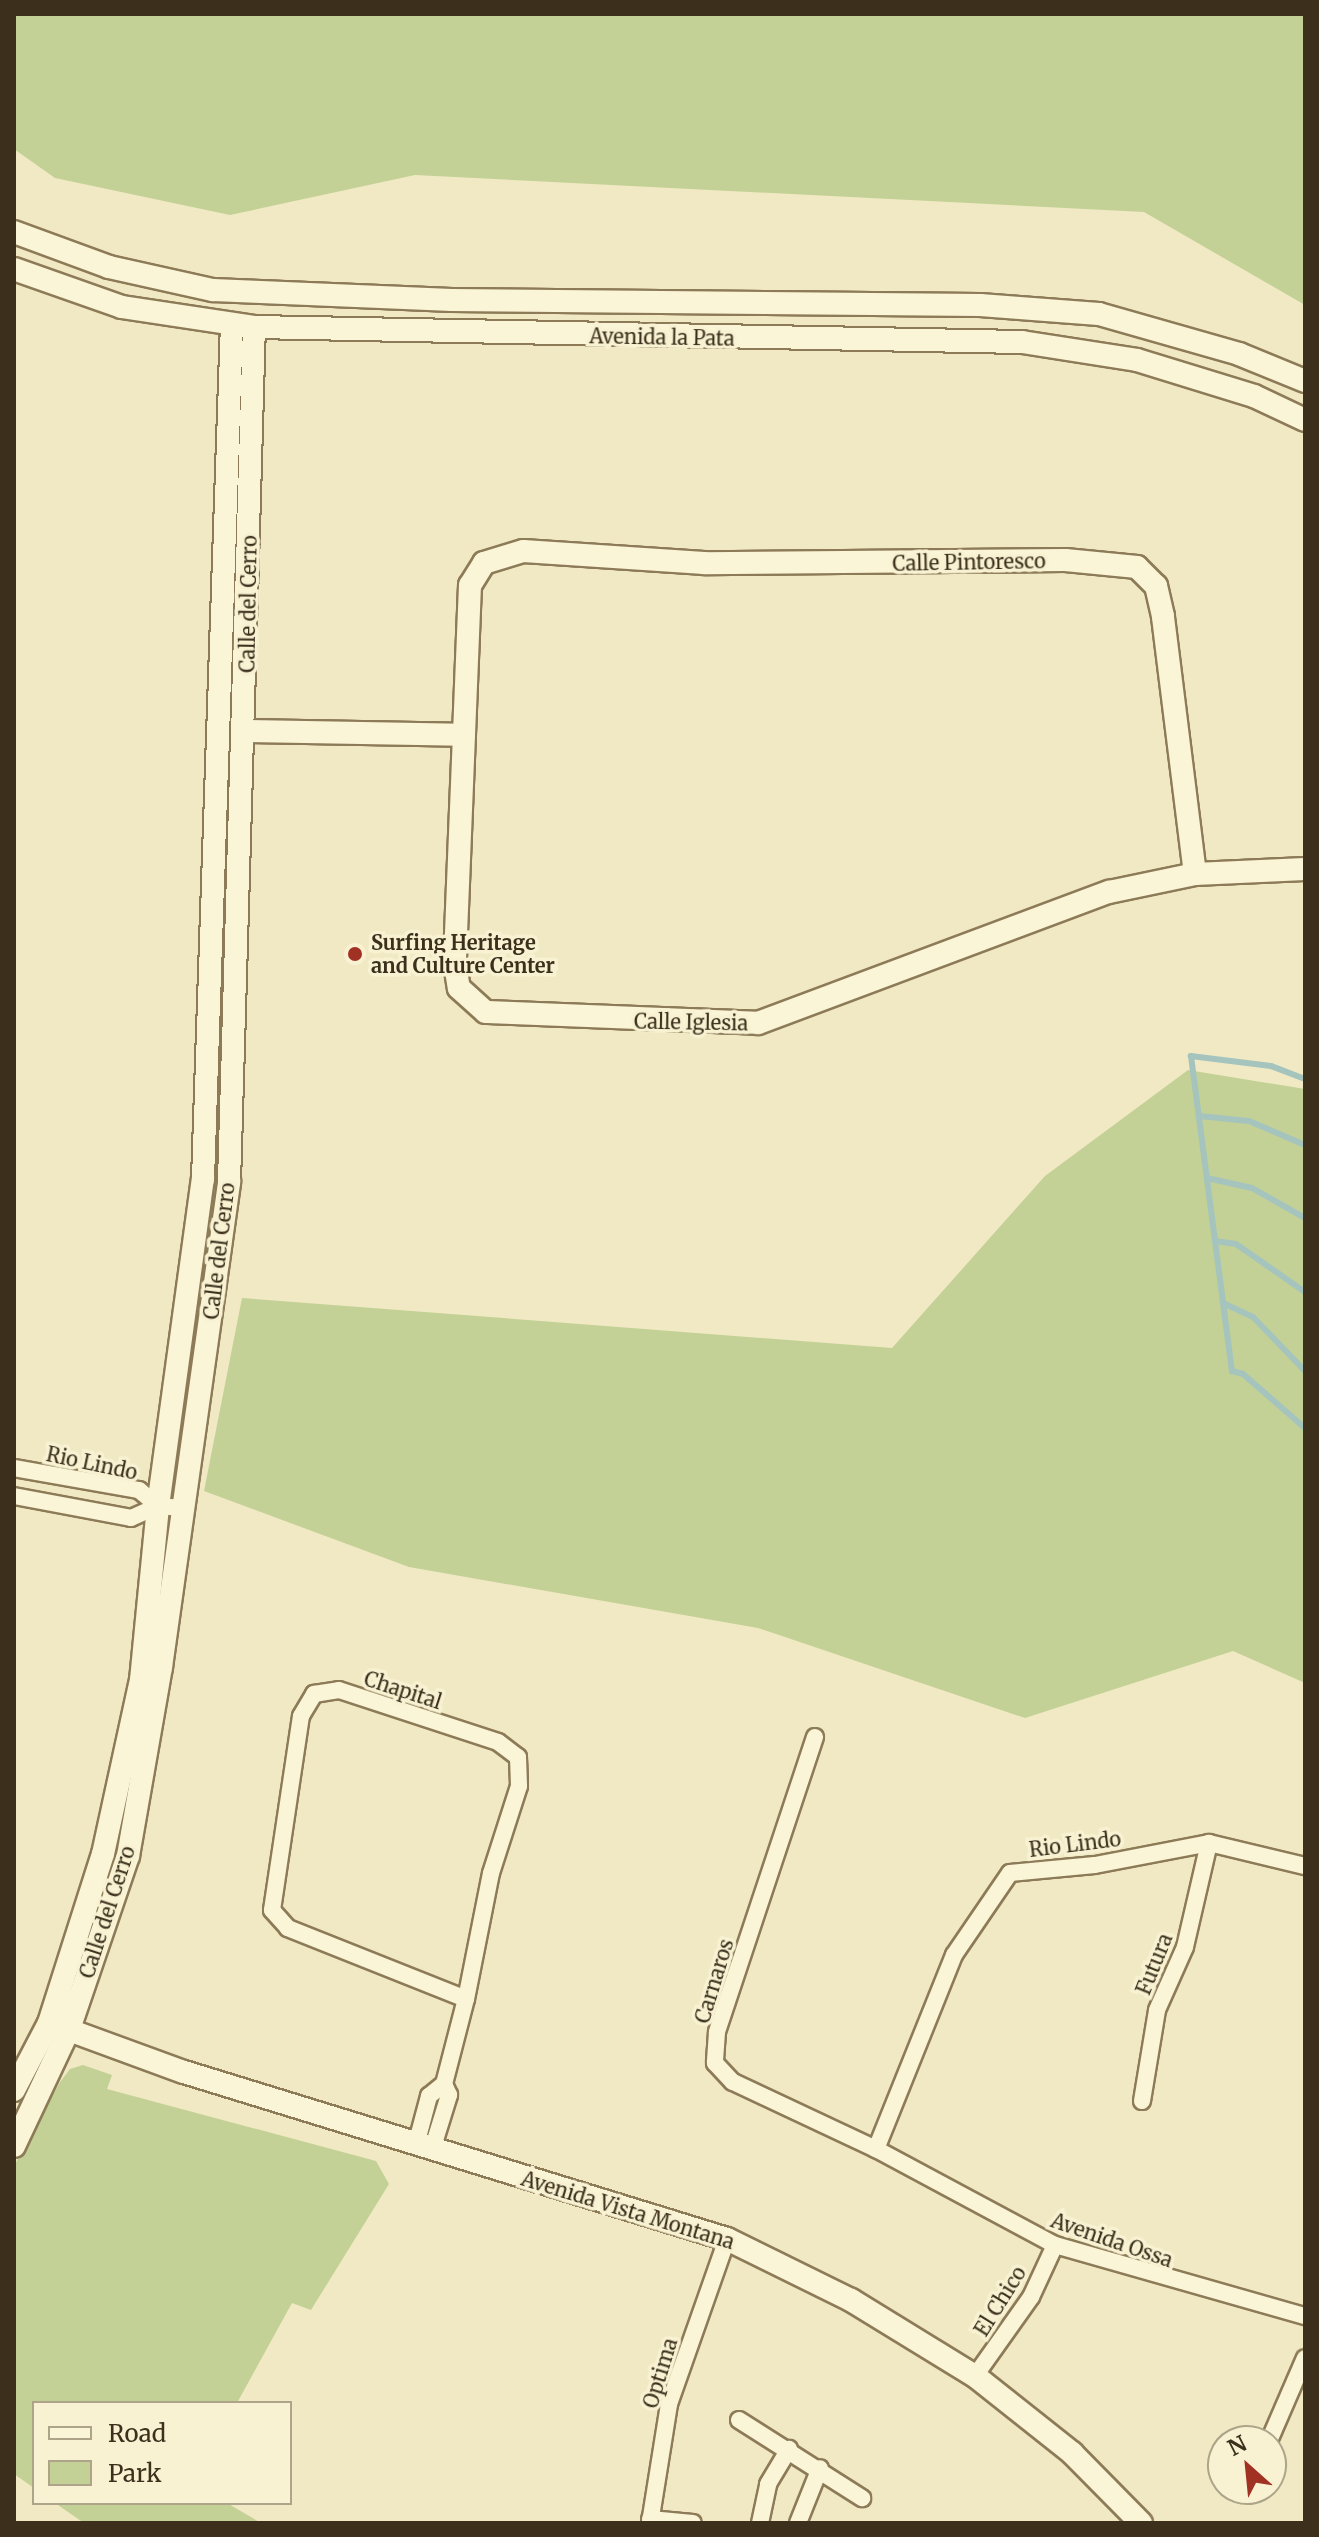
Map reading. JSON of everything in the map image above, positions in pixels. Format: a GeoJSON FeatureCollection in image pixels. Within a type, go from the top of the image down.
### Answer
{"type":"FeatureCollection","features":[{"type":"Feature","properties":{"kind":"main road","name":"Avenida la Pata"},"geometry":{"type":"LineString","coordinates":[[14,232],[109,267],[213,290],[452,300],[980,305],[1099,314],[1239,354],[1305,381]]}},
{"type":"Feature","properties":{"kind":"main road","name":"Avenida la Pata"},"geometry":{"type":"LineString","coordinates":[[14,269],[122,307],[243,326],[1022,342],[1137,360],[1254,396],[1305,420]]}},
{"type":"Feature","properties":{"kind":"main road"},"geometry":{"type":"LineString","coordinates":[[213,290],[243,326]]}},
{"type":"Feature","properties":{"kind":"main road","name":"Calle del Cerro"},"geometry":{"type":"LineString","coordinates":[[14,2146],[128,1856],[229,1182],[245,731],[243,326]]}},
{"type":"Feature","properties":{"kind":"main road","name":"Calle del Cerro"},"geometry":{"type":"LineString","coordinates":[[14,2090],[59,2026],[103,1854],[141,1680],[158,1506],[203,1179],[243,326]]}},
{"type":"Feature","properties":{"kind":"main road","name":"Calle Pintoresco"},"geometry":{"type":"LineString","coordinates":[[484,563],[523,551],[704,563],[1065,560],[1137,567],[1156,586],[1163,616],[1195,874]]}},
{"type":"Feature","properties":{"kind":"main road","name":"Calle Iglesia"},"geometry":{"type":"LineString","coordinates":[[484,563],[470,585],[456,977],[473,1005],[494,1015],[758,1023],[1054,909],[1195,874],[1305,869]]}},
{"type":"Feature","properties":{"kind":"main road"},"geometry":{"type":"LineString","coordinates":[[245,731],[464,735]]}},
{"type":"Feature","properties":{"kind":"main road","name":"Avenida Vista Montana"},"geometry":{"type":"LineString","coordinates":[[59,2026],[184,2072],[727,2239],[851,2300],[975,2376],[1072,2453],[1141,2523]]}},
{"type":"Feature","properties":{"kind":"street","name":"Rio Lindo"},"geometry":{"type":"LineString","coordinates":[[14,1468],[139,1490],[158,1506]]}},
{"type":"Feature","properties":{"kind":"street","name":"Rio Lindo"},"geometry":{"type":"LineString","coordinates":[[14,1496],[131,1518],[158,1506],[182,1508]]}},
{"type":"Feature","properties":{"kind":"street","name":"Chapital"},"geometry":{"type":"LineString","coordinates":[[424,2147],[429,2096],[444,2084],[466,1999],[491,1873],[519,1786],[518,1757],[498,1742],[339,1690],[314,1694],[301,1716],[272,1910],[288,1928],[466,1999]]}},
{"type":"Feature","properties":{"kind":"street","name":"Carnaros"},"geometry":{"type":"LineString","coordinates":[[815,1737],[717,2032],[715,2063],[733,2082],[876,2149]]}},
{"type":"Feature","properties":{"kind":"street","name":"Rio Lindo"},"geometry":{"type":"LineString","coordinates":[[876,2149],[954,1955],[1010,1873],[1095,1865],[1209,1843],[1305,1866]]}},
{"type":"Feature","properties":{"kind":"street","name":"Futura"},"geometry":{"type":"LineString","coordinates":[[1142,2101],[1157,2010],[1185,1947],[1209,1843]]}},
{"type":"Feature","properties":{"kind":"street","name":"Avenida Ossa"},"geometry":{"type":"LineString","coordinates":[[876,2149],[1055,2245],[1305,2316]]}},
{"type":"Feature","properties":{"kind":"street","name":"Optima"},"geometry":{"type":"LineString","coordinates":[[650,2521],[669,2404],[727,2239]]}},
{"type":"Feature","properties":{"kind":"street","name":"El Chico"},"geometry":{"type":"LineString","coordinates":[[975,2376],[1031,2297],[1055,2245]]}},
{"type":"Feature","properties":{"kind":"street"},"geometry":{"type":"LineString","coordinates":[[1276,2425],[1305,2358]]}},
{"type":"Feature","properties":{"kind":"street"},"geometry":{"type":"LineString","coordinates":[[739,2420],[820,2468],[862,2498]]}},
{"type":"Feature","properties":{"kind":"street"},"geometry":{"type":"LineString","coordinates":[[760,2523],[768,2484],[789,2449]]}},
{"type":"Feature","properties":{"kind":"street"},"geometry":{"type":"LineString","coordinates":[[798,2523],[820,2468]]}},
{"type":"Feature","properties":{"kind":"street"},"geometry":{"type":"LineString","coordinates":[[650,2521],[693,2523]]}},
{"type":"Feature","properties":{"kind":"green space"},"geometry":{"type":"Polygon","coordinates":[[[14,14],[1305,14],[1305,305],[1144,212],[415,175],[230,215],[55,178],[14,149],[14,14]]]}},
{"type":"Feature","properties":{"kind":"green space"},"geometry":{"type":"Polygon","coordinates":[[[1188,1070],[1305,1089],[1305,1683],[1233,1651],[1025,1718],[758,1628],[409,1567],[204,1491],[242,1298],[892,1348],[1045,1176],[1188,1070]]]}},
{"type":"Feature","properties":{"kind":"green space"},"geometry":{"type":"Polygon","coordinates":[[[83,2065],[112,2075],[107,2089],[376,2161],[389,2184],[311,2310],[292,2303],[238,2401],[32,2401],[32,2487],[14,2474],[14,2166],[70,2069],[83,2065]]]}},
{"type":"Feature","properties":{"kind":"green space"},"geometry":{"type":"Polygon","coordinates":[[[58,2505],[230,2505],[261,2523],[84,2523],[58,2505]]]}},
{"type":"Feature","properties":{"kind":"waterway"},"geometry":{"type":"LineString","coordinates":[[1305,1079],[1271,1066],[1191,1056],[1232,1371],[1243,1374],[1305,1428]]}},
{"type":"Feature","properties":{"kind":"waterway"},"geometry":{"type":"LineString","coordinates":[[1199,1116],[1249,1121],[1305,1145]]}},
{"type":"Feature","properties":{"kind":"waterway"},"geometry":{"type":"LineString","coordinates":[[1207,1178],[1252,1188],[1305,1218]]}},
{"type":"Feature","properties":{"kind":"waterway"},"geometry":{"type":"LineString","coordinates":[[1215,1241],[1236,1244],[1305,1292]]}},
{"type":"Feature","properties":{"kind":"waterway"},"geometry":{"type":"LineString","coordinates":[[1223,1303],[1253,1317],[1305,1371]]}},
{"type":"Feature","properties":{"kind":"place","name":"Surfing Heritage and Culture Center"},"geometry":{"type":"Point","coordinates":[355,954]}}]}
